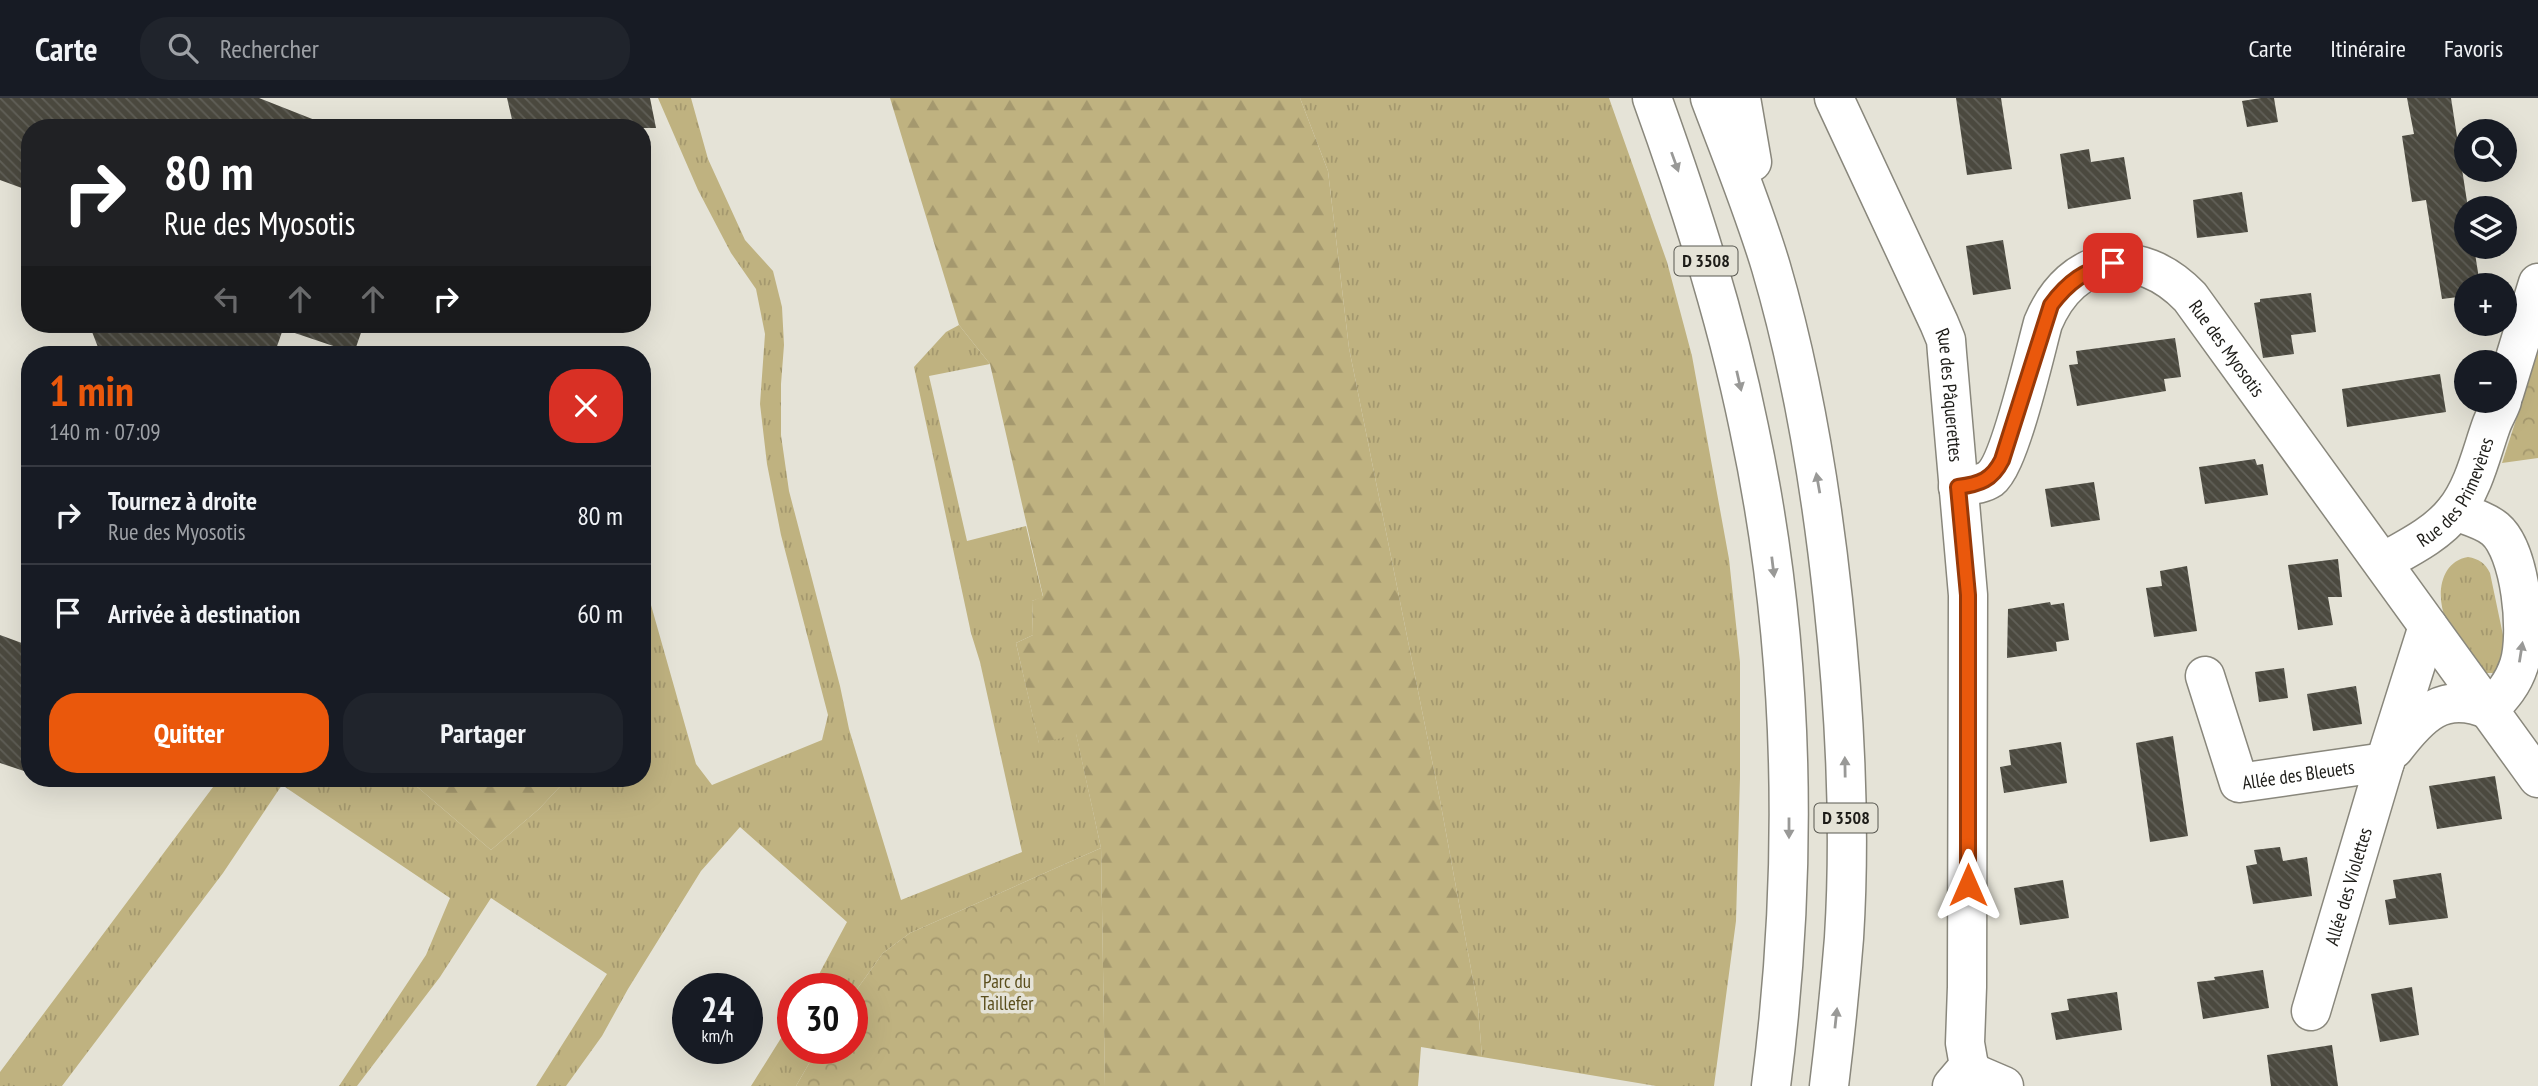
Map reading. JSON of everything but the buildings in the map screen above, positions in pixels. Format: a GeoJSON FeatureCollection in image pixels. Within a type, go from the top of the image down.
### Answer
{"type":"FeatureCollection","features":[{"type":"Feature","properties":{"kind":"main road","name":"D 3508"},"geometry":{"type":"LineString","coordinates":[[1652,98],[1685,192],[1722,312],[1749,428],[1772,559],[1785,686],[1789,827],[1786,950],[1771,1086]]}},
{"type":"Feature","properties":{"kind":"main road","name":"D 3508"},"geometry":{"type":"LineString","coordinates":[[1710,98],[1771,267],[1793,352],[1820,494],[1841,690],[1846,810],[1844,936],[1829,1086]]}},
{"type":"Feature","properties":{"kind":"main road"},"geometry":{"type":"LineString","coordinates":[[1741,98],[1771,267]]}},
{"type":"Feature","properties":{"kind":"main road","name":"Rue des Pâquerettes"},"geometry":{"type":"LineString","coordinates":[[1834,98],[1946,340],[1968,595],[1967,987],[1961,1076]]}},
{"type":"Feature","properties":{"kind":"main road","name":"Rue des Myosotis"},"geometry":{"type":"LineString","coordinates":[[1958,487],[1977,484],[1989,479],[1996,472],[2010,439],[2043,323],[2062,289],[2077,276],[2113,263],[2130,263],[2164,274],[2190,297],[2538,778]]}},
{"type":"Feature","properties":{"kind":"main road"},"geometry":{"type":"LineString","coordinates":[[2517,352],[2538,283]]}},
{"type":"Feature","properties":{"kind":"main road","name":"Rue des Primevères"},"geometry":{"type":"LineString","coordinates":[[2383,562],[2421,540],[2455,511],[2474,476],[2497,413]]}},
{"type":"Feature","properties":{"kind":"main road"},"geometry":{"type":"LineString","coordinates":[[2455,511],[2495,529],[2507,544],[2520,595],[2524,643],[2519,665],[2509,688],[2489,710]]}},
{"type":"Feature","properties":{"kind":"main road","name":"Allée des Violettes"},"geometry":{"type":"LineString","coordinates":[[2311,1011],[2428,625]]}},
{"type":"Feature","properties":{"kind":"main road","name":"Allée des Bleuets"},"geometry":{"type":"LineString","coordinates":[[2205,676],[2239,783],[2385,762]]}},
{"type":"Feature","properties":{"kind":"main road","name":"Allée des Violettes"},"geometry":{"type":"LineString","coordinates":[[2385,762],[2414,723],[2437,707],[2464,703],[2489,710]]}},
{"type":"Feature","properties":{"kind":"main road"},"geometry":{"type":"LineString","coordinates":[[1961,1076],[1976,1074],[2004,1086]]}},
{"type":"Feature","properties":{"kind":"green space"},"geometry":{"type":"Polygon","coordinates":[[[658,98],[691,98],[708,159],[745,240],[773,271],[782,307],[784,345],[781,435],[789,491],[849,729],[901,900],[1022,852],[980,662],[971,633],[914,367],[946,332],[959,325],[990,364],[929,376],[967,541],[1026,526],[1043,597],[1032,601],[1033,635],[1016,643],[1039,743],[1076,733],[1101,848],[910,933],[883,953],[868,974],[820,973],[847,922],[740,827],[701,871],[602,1036],[566,1086],[536,1086],[607,974],[491,898],[440,977],[357,1086],[339,1086],[426,955],[450,898],[285,787],[417,787],[491,850],[539,809],[560,787],[651,787],[651,605],[696,764],[712,785],[822,740],[828,715],[781,535],[767,464],[760,404],[765,334],[756,289],[731,253],[698,190],[658,98]]]}},
{"type":"Feature","properties":{"kind":"green space"},"geometry":{"type":"Polygon","coordinates":[[[890,98],[1300,98],[1328,171],[1349,348],[1440,800],[1478,1007],[1482,1057],[1421,1047],[1418,1086],[1105,1086],[1101,848],[1076,734],[1039,744],[1016,643],[1033,635],[1032,601],[1043,596],[990,364],[959,325],[890,98]]]}},
{"type":"Feature","properties":{"kind":"green space"},"geometry":{"type":"Polygon","coordinates":[[[1300,98],[1609,98],[1667,262],[1692,356],[1729,559],[1740,662],[1736,921],[1714,1086],[1656,1086],[1482,1057],[1478,1007],[1440,800],[1349,348],[1328,171],[1300,98]]]}},
{"type":"Feature","properties":{"kind":"green space"},"geometry":{"type":"Polygon","coordinates":[[[2538,352],[2538,458],[2502,463],[2538,352]]]}},
{"type":"Feature","properties":{"kind":"green space"},"geometry":{"type":"Polygon","coordinates":[[[2468,557],[2481,562],[2490,573],[2508,659],[2498,673],[2486,673],[2482,669],[2453,633],[2443,611],[2441,591],[2446,573],[2458,560],[2468,557]]]}},
{"type":"Feature","properties":{"kind":"green space"},"geometry":{"type":"Polygon","coordinates":[[[213,787],[281,787],[223,873],[62,1086],[0,1086],[0,1072],[213,787]]]}},
{"type":"Feature","properties":{"kind":"green space"},"geometry":{"type":"Polygon","coordinates":[[[417,787],[560,787],[539,809],[491,850],[417,787]]]}},
{"type":"Feature","properties":{"kind":"green space","name":"Parc du Taillefer"},"geometry":{"type":"Polygon","coordinates":[[[1101,848],[1105,1086],[796,1086],[809,1064],[868,1064],[868,974],[883,953],[910,933],[1101,848]]]}},
{"type":"Feature","properties":{"kind":"green space"},"geometry":{"type":"Polygon","coordinates":[[[777,1045],[777,1064],[809,1064],[796,1086],[751,1086],[777,1045]]]}},
{"type":"Feature","properties":{"kind":"route"},"geometry":{"type":"LineString","coordinates":[[1968,885],[1968,595],[1958,487],[1977,484],[1989,479],[1996,472],[2010,439],[2043,323],[2062,289],[2077,276],[2113,263]]}}]}
